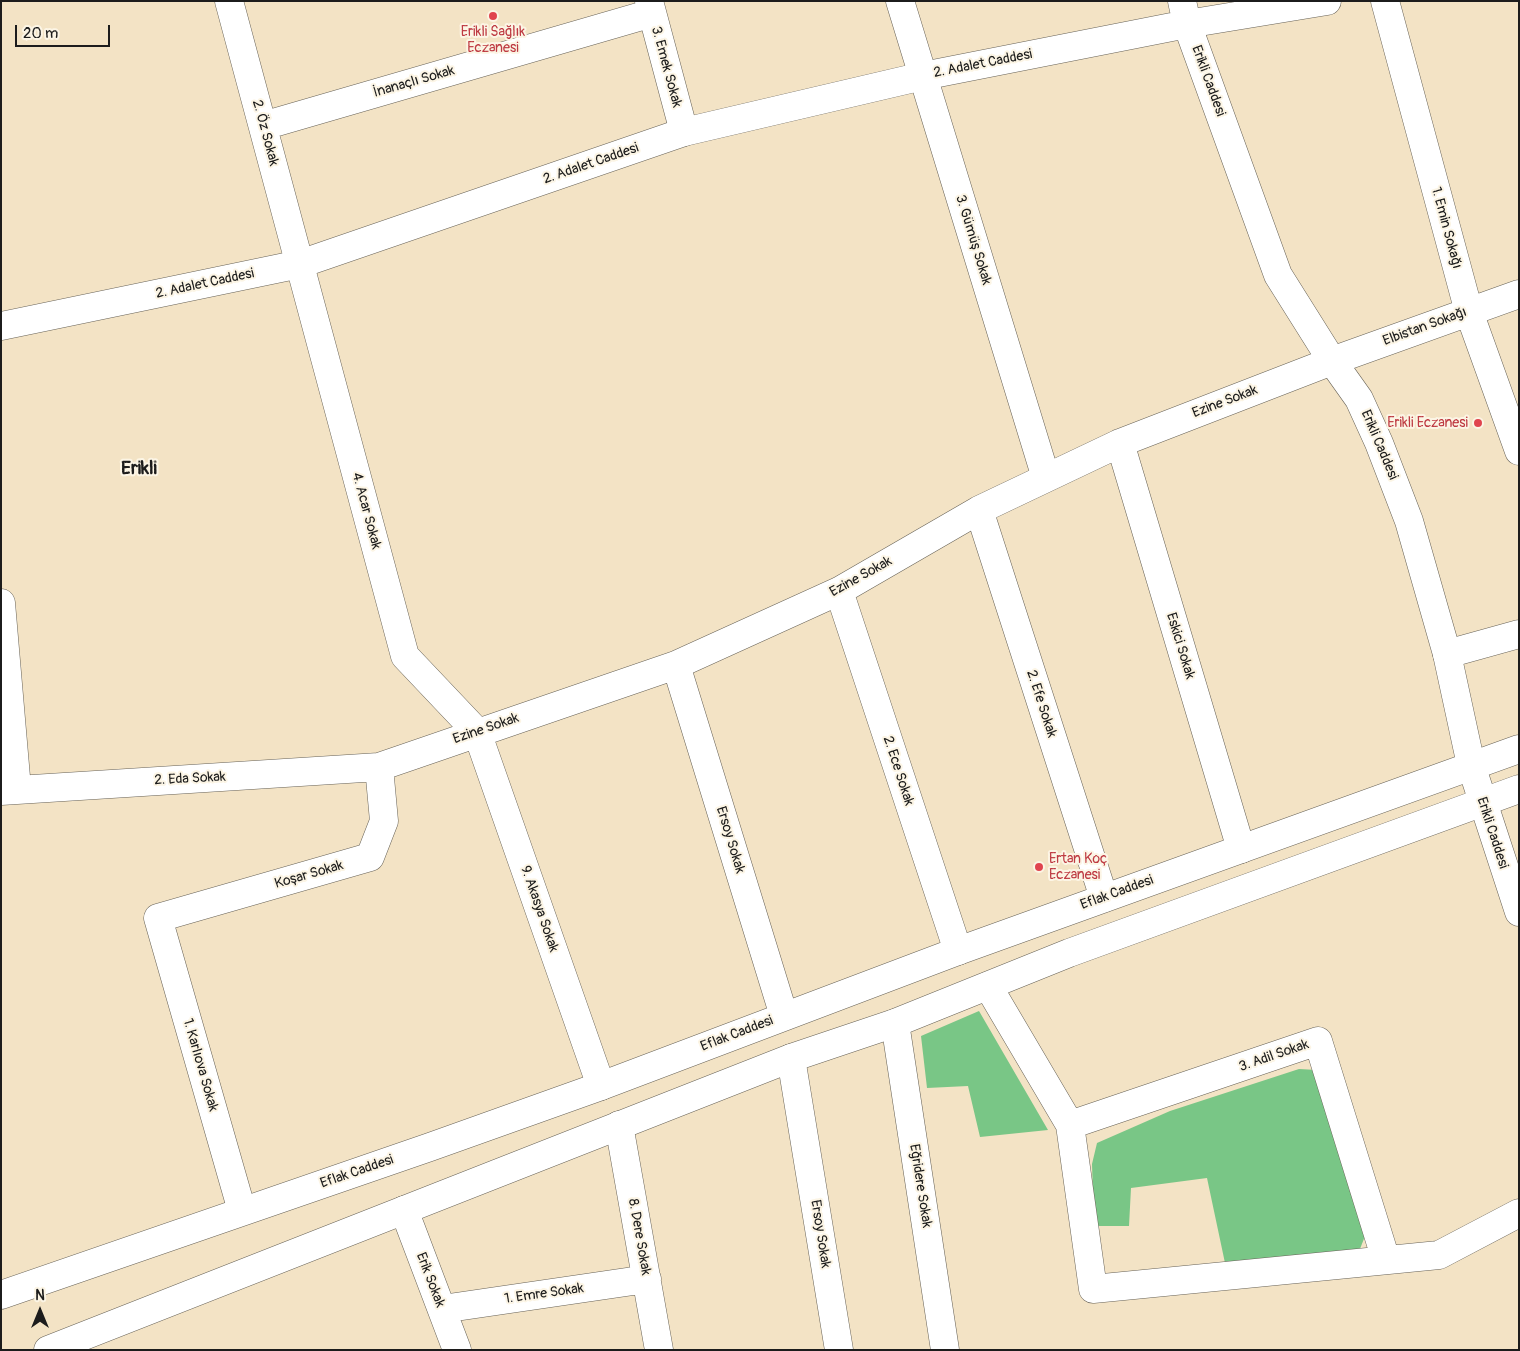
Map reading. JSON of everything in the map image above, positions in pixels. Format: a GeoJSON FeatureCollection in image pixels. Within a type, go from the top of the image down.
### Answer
{"type":"FeatureCollection","features":[{"type":"Feature","properties":{"kind":"street","name":"2. Öz Sokak"},"geometry":{"type":"LineString","coordinates":[[229,1],[300,264]]}},
{"type":"Feature","properties":{"kind":"street","name":"3. Gümüş Sokak"},"geometry":{"type":"LineString","coordinates":[[900,1],[1046,478]]}},
{"type":"Feature","properties":{"kind":"street","name":"2. Adalet Caddesi"},"geometry":{"type":"LineString","coordinates":[[1,326],[300,264],[684,132],[1185,13],[1327,1]]}},
{"type":"Feature","properties":{"kind":"street","name":"1. Emin Sokağı"},"geometry":{"type":"LineString","coordinates":[[1385,1],[1469,312],[1519,452]]}},
{"type":"Feature","properties":{"kind":"street","name":"İnanaçlı Sokak"},"geometry":{"type":"LineString","coordinates":[[263,126],[650,7]]}},
{"type":"Feature","properties":{"kind":"street","name":"3. Emek Sokak"},"geometry":{"type":"LineString","coordinates":[[650,7],[684,132]]}},
{"type":"Feature","properties":{"kind":"street","name":"Erikli Caddesi"},"geometry":{"type":"LineString","coordinates":[[1185,13],[1278,275],[1332,361],[1358,398],[1380,443],[1409,521],[1447,654],[1471,765],[1519,912]]}},
{"type":"Feature","properties":{"kind":"street","name":"4. Acar Sokak"},"geometry":{"type":"LineString","coordinates":[[300,264],[405,656],[477,732]]}},
{"type":"Feature","properties":{"kind":"street","name":"Elbistan Sokağı"},"geometry":{"type":"LineString","coordinates":[[1332,361],[1519,294]]}},
{"type":"Feature","properties":{"kind":"street","name":"Ezine Sokak"},"geometry":{"type":"LineString","coordinates":[[379,768],[477,732],[676,665],[838,591],[979,510],[1120,443],[1332,361]]}},
{"type":"Feature","properties":{"kind":"street","name":"Eskici Sokak"},"geometry":{"type":"LineString","coordinates":[[1120,443],[1241,849]]}},
{"type":"Feature","properties":{"kind":"street","name":"2. Efe Sokak"},"geometry":{"type":"LineString","coordinates":[[979,510],[1104,898]]}},
{"type":"Feature","properties":{"kind":"street","name":"2. Ece Sokak"},"geometry":{"type":"LineString","coordinates":[[838,591],[958,951]]}},
{"type":"Feature","properties":{"kind":"street"},"geometry":{"type":"LineString","coordinates":[[1,603],[9,790]]}},
{"type":"Feature","properties":{"kind":"street"},"geometry":{"type":"LineString","coordinates":[[1447,654],[1519,634]]}},
{"type":"Feature","properties":{"kind":"street","name":"Ersoy Sokak"},"geometry":{"type":"LineString","coordinates":[[676,665],[784,1016]]}},
{"type":"Feature","properties":{"kind":"street","name":"9. Akasya Sokak"},"geometry":{"type":"LineString","coordinates":[[477,732],[601,1086]]}},
{"type":"Feature","properties":{"kind":"street","name":"Eflak Caddesi"},"geometry":{"type":"LineString","coordinates":[[1,1295],[601,1086],[958,951],[1519,749]]}},
{"type":"Feature","properties":{"kind":"street","name":"2. Eda Sokak"},"geometry":{"type":"LineString","coordinates":[[9,790],[379,768]]}},
{"type":"Feature","properties":{"kind":"street","name":"Koşar Sokak"},"geometry":{"type":"LineString","coordinates":[[158,918],[370,857],[384,821],[379,768]]}},
{"type":"Feature","properties":{"kind":"street"},"geometry":{"type":"LineString","coordinates":[[56,1348],[791,1058],[895,1022],[1069,953],[1519,789]]}},
{"type":"Feature","properties":{"kind":"street","name":"1. Karlıova Sokak"},"geometry":{"type":"LineString","coordinates":[[158,918],[242,1212]]}},
{"type":"Feature","properties":{"kind":"street"},"geometry":{"type":"LineString","coordinates":[[988,986],[1070,1125],[1093,1289],[1439,1255],[1519,1213]]}},
{"type":"Feature","properties":{"kind":"street","name":"Eğridere Sokak"},"geometry":{"type":"LineString","coordinates":[[895,1022],[945,1350]]}},
{"type":"Feature","properties":{"kind":"street","name":"3. Adil Sokak"},"geometry":{"type":"LineString","coordinates":[[1070,1125],[1318,1041],[1386,1260]]}},
{"type":"Feature","properties":{"kind":"street","name":"Ersoy Sokak"},"geometry":{"type":"LineString","coordinates":[[791,1058],[839,1350]]}},
{"type":"Feature","properties":{"kind":"street","name":"8. Dere Sokak"},"geometry":{"type":"LineString","coordinates":[[619,1125],[659,1350]]}},
{"type":"Feature","properties":{"kind":"street","name":"Erik Sokak"},"geometry":{"type":"LineString","coordinates":[[404,1210],[457,1350]]}},
{"type":"Feature","properties":{"kind":"street","name":"1. Emre Sokak"},"geometry":{"type":"LineString","coordinates":[[442,1309],[646,1279]]}},
{"type":"Feature","properties":{"kind":"green space"},"geometry":{"type":"Polygon","coordinates":[[[979,1011],[1048,1130],[980,1137],[968,1086],[927,1088],[921,1036],[979,1011]]]}},
{"type":"Feature","properties":{"kind":"green space"},"geometry":{"type":"Polygon","coordinates":[[[1299,1069],[1317,1070],[1367,1231],[1358,1254],[1225,1263],[1207,1178],[1131,1188],[1129,1226],[1094,1226],[1092,1164],[1097,1143],[1170,1111],[1299,1069]]]}},
{"type":"Feature","properties":{"kind":"place","name":"Erikli Sağlık Eczanesi"},"geometry":{"type":"Point","coordinates":[493,16]}},
{"type":"Feature","properties":{"kind":"place","name":"Erikli Eczanesi"},"geometry":{"type":"Point","coordinates":[1478,423]}},
{"type":"Feature","properties":{"kind":"place","name":"Ertan Koç Eczanesi"},"geometry":{"type":"Point","coordinates":[1039,867]}},
{"type":"Feature","properties":{"kind":"district","name":"Erikli"},"geometry":{"type":"Point","coordinates":[139,469]}}]}
